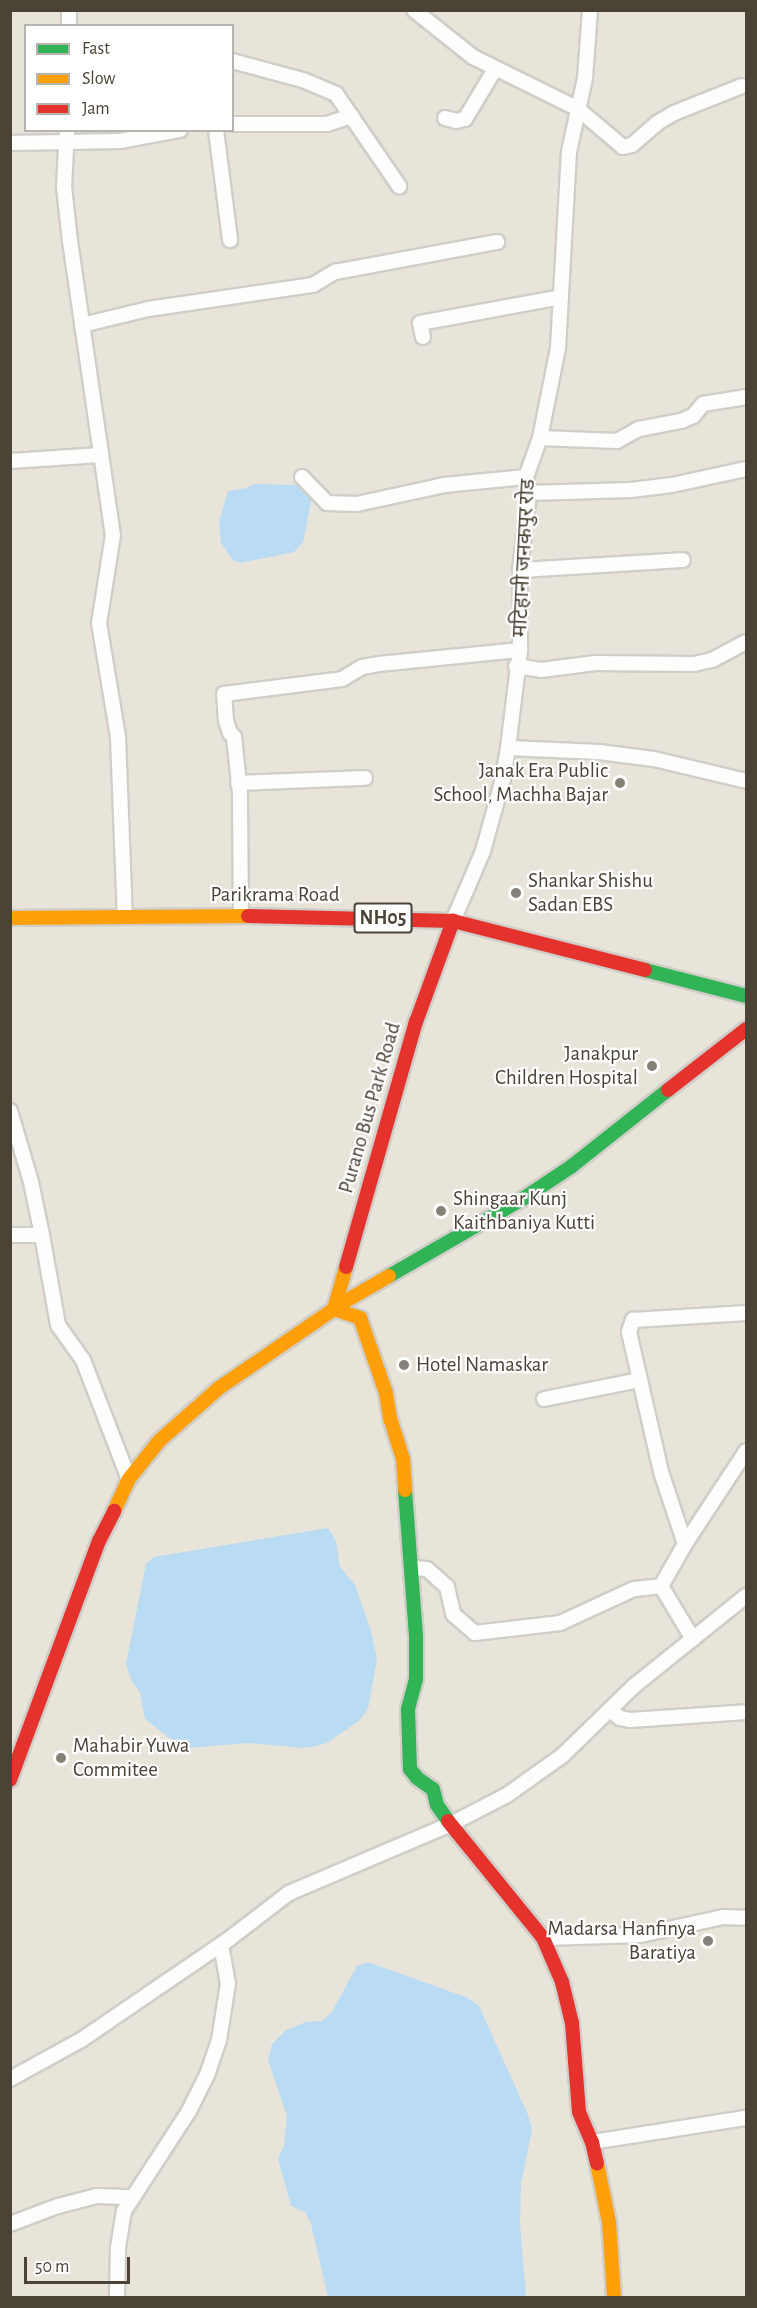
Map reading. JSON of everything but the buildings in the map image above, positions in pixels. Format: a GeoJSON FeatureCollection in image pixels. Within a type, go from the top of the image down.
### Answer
{"type":"FeatureCollection","features":[{"type":"Feature","properties":{"kind":"street"},"geometry":{"type":"LineString","coordinates":[[414,10],[473,57],[578,109],[623,147],[628,147],[657,123],[674,113],[742,86]]}},
{"type":"Feature","properties":{"kind":"street","name":"मटिहानी जनकपुर रोड"},"geometry":{"type":"LineString","coordinates":[[453,921],[483,851],[503,779],[508,748],[519,650],[520,570],[529,493],[526,477],[540,438],[558,348],[568,163],[585,78],[590,10]]}},
{"type":"Feature","properties":{"kind":"street"},"geometry":{"type":"LineString","coordinates":[[234,62],[303,80],[336,94],[399,186]]}},
{"type":"Feature","properties":{"kind":"street"},"geometry":{"type":"LineString","coordinates":[[445,118],[456,121],[465,119],[495,69]]}},
{"type":"Feature","properties":{"kind":"street"},"geometry":{"type":"LineString","coordinates":[[234,124],[327,124],[352,116]]}},
{"type":"Feature","properties":{"kind":"street"},"geometry":{"type":"LineString","coordinates":[[10,143],[67,136],[144,138],[171,132]]}},
{"type":"Feature","properties":{"kind":"street"},"geometry":{"type":"LineString","coordinates":[[216,132],[230,240]]}},
{"type":"Feature","properties":{"kind":"street"},"geometry":{"type":"LineString","coordinates":[[67,136],[64,187],[113,535],[99,623],[118,738],[125,916]]}},
{"type":"Feature","properties":{"kind":"street"},"geometry":{"type":"LineString","coordinates":[[82,326],[148,309],[313,285],[335,272],[497,242]]}},
{"type":"Feature","properties":{"kind":"street"},"geometry":{"type":"LineString","coordinates":[[423,337],[420,323],[561,297]]}},
{"type":"Feature","properties":{"kind":"street"},"geometry":{"type":"LineString","coordinates":[[540,438],[617,441],[639,429],[681,421],[693,416],[703,404],[747,397]]}},
{"type":"Feature","properties":{"kind":"street"},"geometry":{"type":"LineString","coordinates":[[10,461],[101,455]]}},
{"type":"Feature","properties":{"kind":"street"},"geometry":{"type":"LineString","coordinates":[[529,493],[631,490],[672,485],[747,469]]}},
{"type":"Feature","properties":{"kind":"street"},"geometry":{"type":"LineString","coordinates":[[302,477],[327,503],[357,504],[444,485],[526,477]]}},
{"type":"Feature","properties":{"kind":"street"},"geometry":{"type":"LineString","coordinates":[[520,570],[683,560]]}},
{"type":"Feature","properties":{"kind":"street"},"geometry":{"type":"LineString","coordinates":[[516,666],[541,670],[597,663],[694,664],[712,660],[747,642]]}},
{"type":"Feature","properties":{"kind":"street"},"geometry":{"type":"LineString","coordinates":[[241,916],[238,783],[234,737],[228,727],[222,698],[229,691],[342,679],[362,667],[379,664],[519,650]]}},
{"type":"Feature","properties":{"kind":"street"},"geometry":{"type":"LineString","coordinates":[[508,748],[599,752],[654,759],[747,781]]}},
{"type":"Feature","properties":{"kind":"street"},"geometry":{"type":"LineString","coordinates":[[238,783],[365,778]]}},
{"type":"Feature","properties":{"kind":"street","name":"Parikrama Road"},"geometry":{"type":"LineString","coordinates":[[10,918],[241,916],[453,921],[747,996]]}},
{"type":"Feature","properties":{"kind":"street","name":"Purano Bus Park Road"},"geometry":{"type":"LineString","coordinates":[[334,1309],[416,1022],[453,921]]}},
{"type":"Feature","properties":{"kind":"street"},"geometry":{"type":"LineString","coordinates":[[10,1780],[99,1541],[129,1479],[159,1441],[219,1388],[334,1309],[524,1198],[572,1166],[747,1029]]}},
{"type":"Feature","properties":{"kind":"street"},"geometry":{"type":"LineString","coordinates":[[10,1111],[31,1182],[58,1325],[83,1360],[129,1479]]}},
{"type":"Feature","properties":{"kind":"street"},"geometry":{"type":"LineString","coordinates":[[10,1235],[42,1235]]}},
{"type":"Feature","properties":{"kind":"street"},"geometry":{"type":"LineString","coordinates":[[334,1309],[360,1318],[386,1393],[390,1418],[403,1459],[412,1568],[416,1679],[408,1709],[411,1769],[417,1778],[433,1789],[437,1805],[451,1824],[543,1938],[562,1982],[572,2023],[579,2112],[592,2142],[609,2222],[614,2298]]}},
{"type":"Feature","properties":{"kind":"street"},"geometry":{"type":"LineString","coordinates":[[685,1544],[661,1472],[629,1332],[633,1320],[747,1313]]}},
{"type":"Feature","properties":{"kind":"street"},"geometry":{"type":"LineString","coordinates":[[544,1399],[640,1380]]}},
{"type":"Feature","properties":{"kind":"street"},"geometry":{"type":"LineString","coordinates":[[661,1586],[685,1544],[747,1451]]}},
{"type":"Feature","properties":{"kind":"street"},"geometry":{"type":"LineString","coordinates":[[412,1568],[427,1569],[447,1587],[453,1614],[475,1634],[560,1623],[634,1589],[661,1586]]}},
{"type":"Feature","properties":{"kind":"street"},"geometry":{"type":"LineString","coordinates":[[661,1586],[693,1639]]}},
{"type":"Feature","properties":{"kind":"street"},"geometry":{"type":"LineString","coordinates":[[10,2079],[81,2040],[221,1945],[289,1893],[451,1824],[507,1794],[563,1755],[609,1710],[747,1596]]}},
{"type":"Feature","properties":{"kind":"street"},"geometry":{"type":"LineString","coordinates":[[609,1710],[620,1718],[630,1720],[747,1712]]}},
{"type":"Feature","properties":{"kind":"street"},"geometry":{"type":"LineString","coordinates":[[543,1938],[641,1935],[723,1917],[747,1918]]}},
{"type":"Feature","properties":{"kind":"street"},"geometry":{"type":"LineString","coordinates":[[117,2298],[119,2238],[124,2211],[189,2111],[207,2075],[219,2040],[226,2005],[227,1970],[221,1945]]}},
{"type":"Feature","properties":{"kind":"street"},"geometry":{"type":"LineString","coordinates":[[592,2142],[747,2118]]}},
{"type":"Feature","properties":{"kind":"street"},"geometry":{"type":"LineString","coordinates":[[10,2224],[58,2206],[96,2196],[132,2197]]}},
{"type":"Feature","properties":{"kind":"shaded area"},"geometry":{"type":"Polygon","coordinates":[[[11,11],[746,11],[746,2297],[11,2297],[11,11]]]}},
{"type":"Feature","properties":{"kind":"water"},"geometry":{"type":"Polygon","coordinates":[[[253,484],[301,485],[312,497],[303,542],[294,552],[240,563],[233,560],[221,543],[219,522],[228,491],[247,488],[253,484]]]}},
{"type":"Feature","properties":{"kind":"water"},"geometry":{"type":"Polygon","coordinates":[[[328,1528],[336,1541],[340,1567],[355,1585],[371,1631],[377,1659],[368,1709],[360,1720],[327,1743],[316,1746],[303,1748],[249,1743],[188,1748],[181,1747],[145,1719],[140,1692],[132,1682],[126,1664],[146,1564],[154,1557],[328,1528]]]}},
{"type":"Feature","properties":{"kind":"water"},"geometry":{"type":"Polygon","coordinates":[[[368,1962],[468,1998],[479,2006],[528,2115],[532,2130],[521,2183],[520,2224],[526,2297],[328,2297],[311,2224],[305,2212],[291,2206],[278,2159],[284,2146],[287,2116],[268,2060],[272,2044],[286,2030],[306,2022],[322,2021],[332,2012],[357,1966],[368,1962]]]}},
{"type":"Feature","properties":{"kind":"traffic: fast"},"geometry":{"type":"LineString","coordinates":[[645,970],[746,996]]}},
{"type":"Feature","properties":{"kind":"traffic: fast"},"geometry":{"type":"LineString","coordinates":[[389,1276],[524,1198],[572,1166],[668,1090]]}},
{"type":"Feature","properties":{"kind":"traffic: fast"},"geometry":{"type":"LineString","coordinates":[[405,1490],[416,1637],[416,1679],[408,1709],[410,1769],[417,1778],[433,1789],[437,1805],[448,1821]]}},
{"type":"Feature","properties":{"kind":"traffic: slow"},"geometry":{"type":"LineString","coordinates":[[10,918],[248,916]]}},
{"type":"Feature","properties":{"kind":"traffic: slow"},"geometry":{"type":"LineString","coordinates":[[346,1267],[334,1309],[360,1318],[386,1393],[390,1418],[403,1459],[405,1490]]}},
{"type":"Feature","properties":{"kind":"traffic: slow"},"geometry":{"type":"LineString","coordinates":[[114,1511],[129,1479],[159,1441],[219,1388],[344,1302],[389,1276]]}},
{"type":"Feature","properties":{"kind":"traffic: slow"},"geometry":{"type":"LineString","coordinates":[[597,2163],[609,2222],[614,2298]]}},
{"type":"Feature","properties":{"kind":"traffic: jam"},"geometry":{"type":"LineString","coordinates":[[248,916],[453,921],[645,970]]}},
{"type":"Feature","properties":{"kind":"traffic: jam"},"geometry":{"type":"LineString","coordinates":[[346,1267],[416,1022],[453,921]]}},
{"type":"Feature","properties":{"kind":"traffic: jam"},"geometry":{"type":"LineString","coordinates":[[668,1090],[746,1029]]}},
{"type":"Feature","properties":{"kind":"traffic: jam"},"geometry":{"type":"LineString","coordinates":[[10,1780],[99,1541],[114,1511]]}},
{"type":"Feature","properties":{"kind":"traffic: jam"},"geometry":{"type":"LineString","coordinates":[[448,1821],[543,1938],[562,1982],[572,2023],[579,2112],[592,2142],[597,2163]]}},
{"type":"Feature","properties":{"kind":"place","name":"Janak Era Public School, Machha Bajar"},"geometry":{"type":"Point","coordinates":[620,783]}},
{"type":"Feature","properties":{"kind":"place","name":"Shankar Shishu Sadan EBS"},"geometry":{"type":"Point","coordinates":[516,893]}},
{"type":"Feature","properties":{"kind":"place","name":"Janakpur Children Hospital"},"geometry":{"type":"Point","coordinates":[652,1066]}},
{"type":"Feature","properties":{"kind":"place","name":"Shingaar Kunj Kaithbaniya Kutti"},"geometry":{"type":"Point","coordinates":[441,1211]}},
{"type":"Feature","properties":{"kind":"place","name":"Hotel Namaskar"},"geometry":{"type":"Point","coordinates":[404,1365]}},
{"type":"Feature","properties":{"kind":"place","name":"Mahabir Yuwa Commitee"},"geometry":{"type":"Point","coordinates":[61,1758]}},
{"type":"Feature","properties":{"kind":"place","name":"Madarsa Hanfinya Baratiya"},"geometry":{"type":"Point","coordinates":[708,1941]}}]}
